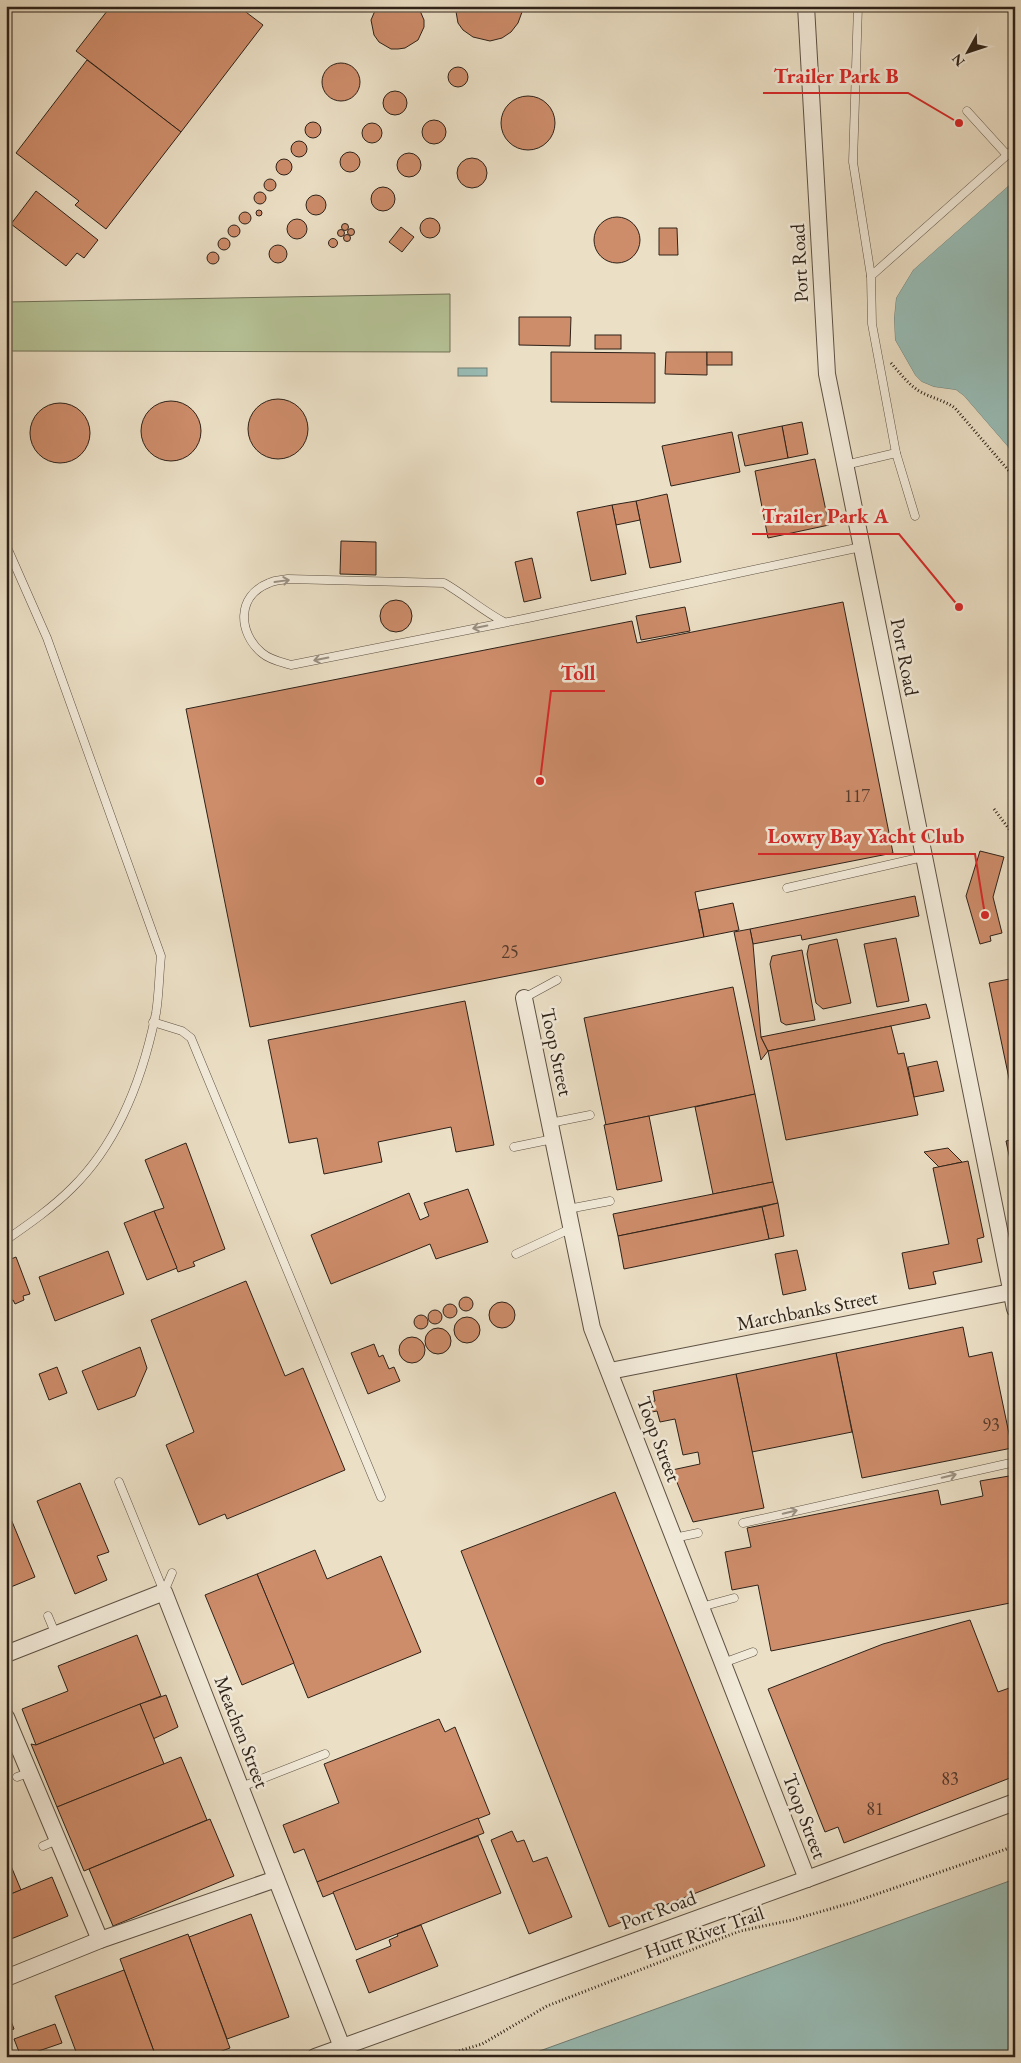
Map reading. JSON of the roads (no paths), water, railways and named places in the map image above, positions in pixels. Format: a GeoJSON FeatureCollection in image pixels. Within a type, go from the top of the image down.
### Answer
{"type":"FeatureCollection","features":[{"type":"Feature","properties":{"kind":"street","name":"Port Road"},"geometry":{"type":"LineString","coordinates":[[806,6],[827,374],[1015,1309]]}},
{"type":"Feature","properties":{"kind":"street","name":"Toop Street"},"geometry":{"type":"LineString","coordinates":[[524,998],[592,1328],[807,1879]]}},
{"type":"Feature","properties":{"kind":"street","name":"Marchbanks Street"},"geometry":{"type":"LineString","coordinates":[[610,1371],[1011,1292]]}},
{"type":"Feature","properties":{"kind":"street"},"geometry":{"type":"LineString","coordinates":[[6,1654],[164,1592]]}},
{"type":"Feature","properties":{"kind":"street","name":"Meachen Street"},"geometry":{"type":"LineString","coordinates":[[164,1592],[342,2047]]}},
{"type":"Feature","properties":{"kind":"street"},"geometry":{"type":"LineString","coordinates":[[6,1717],[23,1775],[50,1843],[100,1940]]}},
{"type":"Feature","properties":{"kind":"street","name":"Port Road"},"geometry":{"type":"LineString","coordinates":[[315,2057],[1015,1802]]}},
{"type":"Feature","properties":{"kind":"street"},"geometry":{"type":"LineString","coordinates":[[6,1978],[100,1940],[276,1879]]}},
{"type":"Feature","properties":{"kind":"lane"},"geometry":{"type":"LineString","coordinates":[[858,6],[853,162],[871,276],[872,324],[896,453],[915,516]]}},
{"type":"Feature","properties":{"kind":"lane"},"geometry":{"type":"LineString","coordinates":[[967,111],[1007,155]]}},
{"type":"Feature","properties":{"kind":"lane"},"geometry":{"type":"LineString","coordinates":[[871,276],[1015,148]]}},
{"type":"Feature","properties":{"kind":"lane"},"geometry":{"type":"LineString","coordinates":[[845,465],[896,453]]}},
{"type":"Feature","properties":{"kind":"lane"},"geometry":{"type":"LineString","coordinates":[[6,545],[47,638],[161,956],[156,1012],[136,1088],[118,1126],[102,1152],[72,1188],[29,1224],[6,1240]]}},
{"type":"Feature","properties":{"kind":"lane"},"geometry":{"type":"LineString","coordinates":[[504,622],[444,583],[288,579],[269,583],[256,591],[247,603],[243,619],[247,635],[263,654],[274,660],[291,665],[528,618],[862,547]]}},
{"type":"Feature","properties":{"kind":"lane"},"geometry":{"type":"LineString","coordinates":[[787,888],[924,857]]}},
{"type":"Feature","properties":{"kind":"lane"},"geometry":{"type":"LineString","coordinates":[[524,998],[557,980]]}},
{"type":"Feature","properties":{"kind":"lane"},"geometry":{"type":"LineString","coordinates":[[153,1022],[182,1031],[191,1038],[381,1497]]}},
{"type":"Feature","properties":{"kind":"lane"},"geometry":{"type":"LineString","coordinates":[[514,1147],[590,1115]]}},
{"type":"Feature","properties":{"kind":"lane"},"geometry":{"type":"LineString","coordinates":[[568,1209],[610,1201]]}},
{"type":"Feature","properties":{"kind":"lane"},"geometry":{"type":"LineString","coordinates":[[516,1254],[572,1228]]}},
{"type":"Feature","properties":{"kind":"lane"},"geometry":{"type":"LineString","coordinates":[[742,1523],[1015,1462]]}},
{"type":"Feature","properties":{"kind":"lane"},"geometry":{"type":"LineString","coordinates":[[119,1482],[164,1592]]}},
{"type":"Feature","properties":{"kind":"lane"},"geometry":{"type":"LineString","coordinates":[[674,1538],[698,1533]]}},
{"type":"Feature","properties":{"kind":"lane"},"geometry":{"type":"LineString","coordinates":[[164,1592],[172,1573]]}},
{"type":"Feature","properties":{"kind":"lane"},"geometry":{"type":"LineString","coordinates":[[701,1607],[734,1598]]}},
{"type":"Feature","properties":{"kind":"lane"},"geometry":{"type":"LineString","coordinates":[[48,1616],[56,1635]]}},
{"type":"Feature","properties":{"kind":"lane"},"geometry":{"type":"LineString","coordinates":[[723,1664],[753,1652]]}},
{"type":"Feature","properties":{"kind":"lane"},"geometry":{"type":"LineString","coordinates":[[241,1788],[325,1754]]}},
{"type":"Feature","properties":{"kind":"water"},"geometry":{"type":"Polygon","coordinates":[[[1015,180],[1015,455],[964,396],[956,390],[934,387],[922,382],[915,375],[895,340],[894,318],[896,298],[913,270],[1015,180]]]}},
{"type":"Feature","properties":{"kind":"water"},"geometry":{"type":"Polygon","coordinates":[[[458,368],[487,368],[487,376],[458,376],[458,368]]]}},
{"type":"Feature","properties":{"kind":"water"},"geometry":{"type":"Polygon","coordinates":[[[1015,1879],[1015,2057],[523,2057],[1015,1879]]]}},
{"type":"Feature","properties":{"kind":"place","name":"Trailer Park B"},"geometry":{"type":"Point","coordinates":[959,123]}},
{"type":"Feature","properties":{"kind":"place","name":"Trailer Park A"},"geometry":{"type":"Point","coordinates":[959,607]}},
{"type":"Feature","properties":{"kind":"place","name":"Toll"},"geometry":{"type":"Point","coordinates":[540,781]}},
{"type":"Feature","properties":{"kind":"place","name":"Lowry Bay Yacht Club"},"geometry":{"type":"Point","coordinates":[985,915]}}]}
